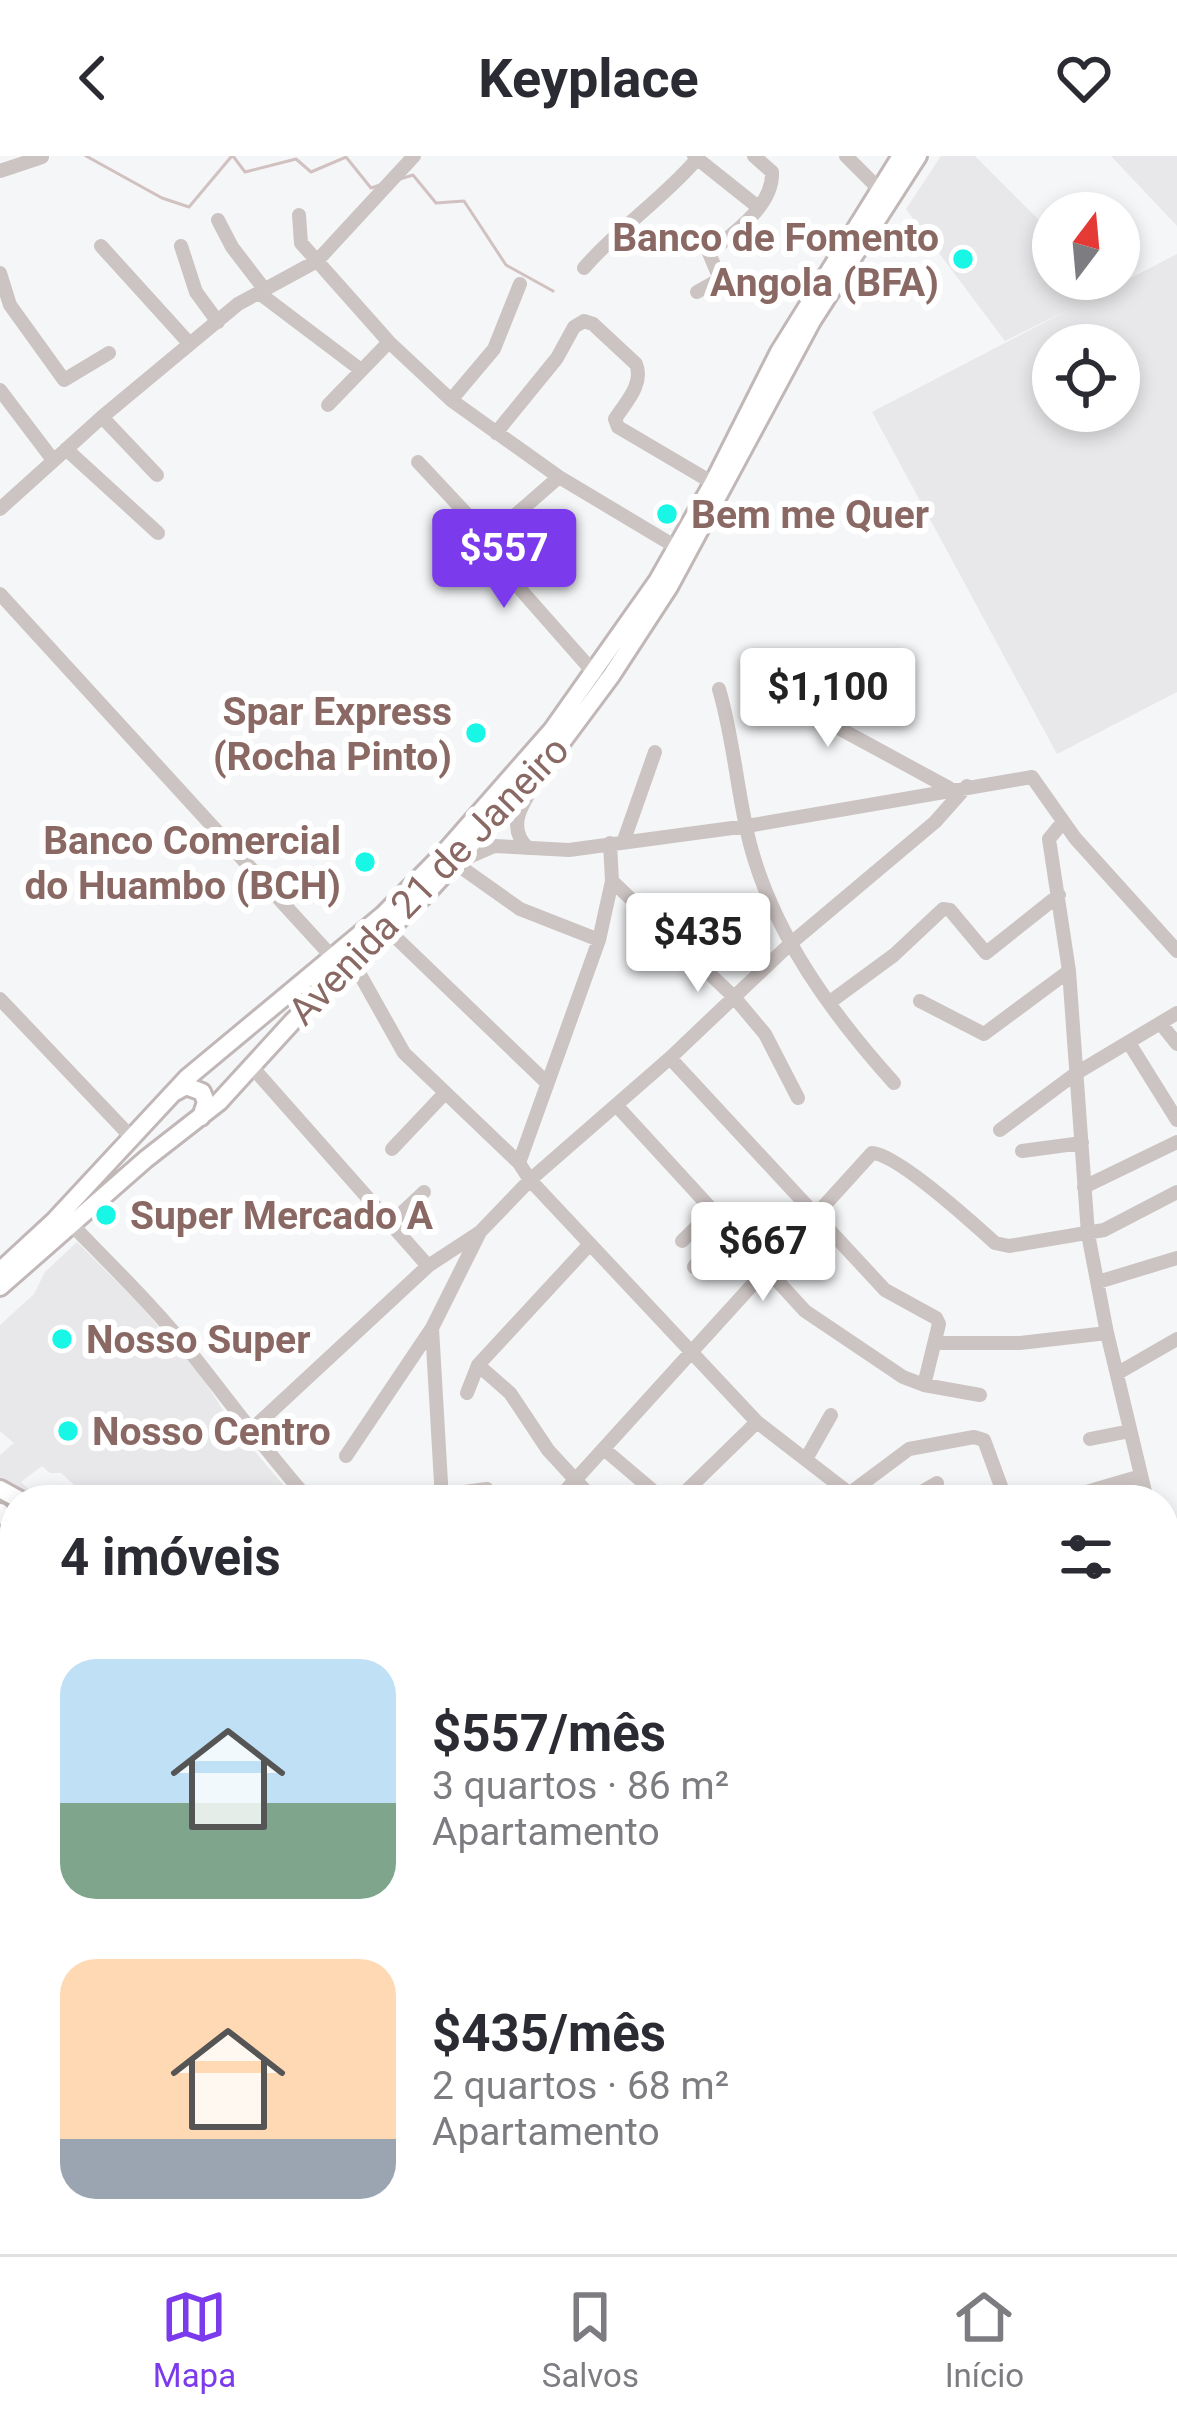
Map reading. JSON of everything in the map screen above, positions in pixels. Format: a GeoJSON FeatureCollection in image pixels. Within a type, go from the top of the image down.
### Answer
{"type":"FeatureCollection","features":[{"type":"Feature","properties":{"kind":"main road","name":"Avenida 21 de Janeiro"},"geometry":{"type":"LineString","coordinates":[[0,1271],[209,1058],[334,959],[439,859],[552,730],[595,674],[676,547],[778,352],[901,156]]}},
{"type":"Feature","properties":{"kind":"main road","name":"Avenida 21 de Janeiro"},"geometry":{"type":"LineString","coordinates":[[0,1287],[201,1118],[455,863],[553,754],[669,587],[812,321],[918,156]]}},
{"type":"Feature","properties":{"kind":"main road"},"geometry":{"type":"LineString","coordinates":[[209,1058],[220,1078],[232,1080],[249,1071]]}},
{"type":"Feature","properties":{"kind":"main road"},"geometry":{"type":"LineString","coordinates":[[175,1092],[186,1087],[202,1092],[206,1102],[201,1118]]}},
{"type":"Feature","properties":{"kind":"main road"},"geometry":{"type":"LineString","coordinates":[[0,1300],[99,1200]]}},
{"type":"Feature","properties":{"kind":"street"},"geometry":{"type":"LineString","coordinates":[[0,509],[189,343],[262,291],[317,261],[414,156]]}},
{"type":"Feature","properties":{"kind":"street"},"geometry":{"type":"LineString","coordinates":[[697,292],[720,278],[709,253],[742,228],[774,177],[754,156]]}},
{"type":"Feature","properties":{"kind":"street"},"geometry":{"type":"LineString","coordinates":[[846,156],[879,189]]}},
{"type":"Feature","properties":{"kind":"street"},"geometry":{"type":"LineString","coordinates":[[0,172],[42,157]]}},
{"type":"Feature","properties":{"kind":"street"},"geometry":{"type":"LineString","coordinates":[[584,268],[611,238],[675,185],[696,158],[758,207]]}},
{"type":"Feature","properties":{"kind":"street"},"geometry":{"type":"LineString","coordinates":[[299,215],[299,240],[389,342],[451,400],[559,477],[676,547]]}},
{"type":"Feature","properties":{"kind":"street"},"geometry":{"type":"LineString","coordinates":[[218,220],[262,291],[361,370]]}},
{"type":"Feature","properties":{"kind":"street"},"geometry":{"type":"LineString","coordinates":[[101,246],[189,343]]}},
{"type":"Feature","properties":{"kind":"street"},"geometry":{"type":"LineString","coordinates":[[181,246],[196,292],[218,322]]}},
{"type":"Feature","properties":{"kind":"street"},"geometry":{"type":"LineString","coordinates":[[0,273],[10,305],[64,380],[109,352]]}},
{"type":"Feature","properties":{"kind":"street"},"geometry":{"type":"LineString","coordinates":[[451,400],[494,349],[520,284]]}},
{"type":"Feature","properties":{"kind":"street"},"geometry":{"type":"LineString","coordinates":[[496,433],[557,358],[574,327],[584,321],[593,324],[640,372],[615,419],[618,427],[712,483]]}},
{"type":"Feature","properties":{"kind":"street"},"geometry":{"type":"LineString","coordinates":[[328,405],[389,342]]}},
{"type":"Feature","properties":{"kind":"street"},"geometry":{"type":"LineString","coordinates":[[0,390],[53,460]]}},
{"type":"Feature","properties":{"kind":"street"},"geometry":{"type":"LineString","coordinates":[[102,417],[157,475]]}},
{"type":"Feature","properties":{"kind":"street"},"geometry":{"type":"LineString","coordinates":[[67,448],[158,532]]}},
{"type":"Feature","properties":{"kind":"street"},"geometry":{"type":"LineString","coordinates":[[418,462],[489,538]]}},
{"type":"Feature","properties":{"kind":"street"},"geometry":{"type":"LineString","coordinates":[[559,477],[489,538],[484,552],[595,674]]}},
{"type":"Feature","properties":{"kind":"street"},"geometry":{"type":"LineString","coordinates":[[0,594],[334,959]]}},
{"type":"Feature","properties":{"kind":"street"},"geometry":{"type":"LineString","coordinates":[[757,667],[776,694],[949,788]]}},
{"type":"Feature","properties":{"kind":"street"},"geometry":{"type":"LineString","coordinates":[[718,689],[730,728],[747,826],[790,944],[894,1083]]}},
{"type":"Feature","properties":{"kind":"street"},"geometry":{"type":"LineString","coordinates":[[519,1163],[599,940],[617,842],[655,752]]}},
{"type":"Feature","properties":{"kind":"street"},"geometry":{"type":"LineString","coordinates":[[528,848],[517,835],[518,816],[553,754]]}},
{"type":"Feature","properties":{"kind":"street"},"geometry":{"type":"LineString","coordinates":[[455,863],[494,846],[568,850],[747,826],[1032,777],[1062,823],[1177,951]]}},
{"type":"Feature","properties":{"kind":"street"},"geometry":{"type":"LineString","coordinates":[[248,1432],[428,1266],[480,1232],[530,1180],[670,1058],[790,944],[922,833],[967,786]]}},
{"type":"Feature","properties":{"kind":"street"},"geometry":{"type":"LineString","coordinates":[[1062,823],[1049,839],[1069,970],[1088,1234],[1143,1485]]}},
{"type":"Feature","properties":{"kind":"street"},"geometry":{"type":"LineString","coordinates":[[455,863],[520,909],[599,940]]}},
{"type":"Feature","properties":{"kind":"street"},"geometry":{"type":"LineString","coordinates":[[612,881],[734,997],[765,1034],[798,1098]]}},
{"type":"Feature","properties":{"kind":"street"},"geometry":{"type":"LineString","coordinates":[[830,1002],[894,955],[943,909],[950,910],[986,953],[1059,895]]}},
{"type":"Feature","properties":{"kind":"street"},"geometry":{"type":"LineString","coordinates":[[388,930],[547,1083]]}},
{"type":"Feature","properties":{"kind":"street"},"geometry":{"type":"LineString","coordinates":[[354,964],[404,1053],[519,1163],[688,1353],[757,1422],[840,1485]]}},
{"type":"Feature","properties":{"kind":"street"},"geometry":{"type":"LineString","coordinates":[[920,1001],[984,1034],[1069,970]]}},
{"type":"Feature","properties":{"kind":"street"},"geometry":{"type":"LineString","coordinates":[[0,999],[133,1139]]}},
{"type":"Feature","properties":{"kind":"street"},"geometry":{"type":"LineString","coordinates":[[1000,1130],[1076,1073],[1177,1013]]}},
{"type":"Feature","properties":{"kind":"street"},"geometry":{"type":"LineString","coordinates":[[1161,1024],[1177,1044]]}},
{"type":"Feature","properties":{"kind":"street"},"geometry":{"type":"LineString","coordinates":[[1129,1043],[1177,1120]]}},
{"type":"Feature","properties":{"kind":"street"},"geometry":{"type":"LineString","coordinates":[[670,1058],[885,1290],[936,1318],[939,1324],[924,1385]]}},
{"type":"Feature","properties":{"kind":"street"},"geometry":{"type":"LineString","coordinates":[[249,1071],[428,1266]]}},
{"type":"Feature","properties":{"kind":"street"},"geometry":{"type":"LineString","coordinates":[[392,1149],[446,1094]]}},
{"type":"Feature","properties":{"kind":"street"},"geometry":{"type":"LineString","coordinates":[[616,1106],[805,1311],[884,1367],[924,1385],[980,1395]]}},
{"type":"Feature","properties":{"kind":"street"},"geometry":{"type":"LineString","coordinates":[[1084,1187],[1177,1142]]}},
{"type":"Feature","properties":{"kind":"street"},"geometry":{"type":"LineString","coordinates":[[1022,1151],[1082,1143]]}},
{"type":"Feature","properties":{"kind":"street"},"geometry":{"type":"LineString","coordinates":[[570,1485],[872,1153],[878,1152],[927,1186],[995,1243],[1009,1246],[1088,1234],[1177,1192]]}},
{"type":"Feature","properties":{"kind":"street"},"geometry":{"type":"LineString","coordinates":[[390,1224],[424,1192]]}},
{"type":"Feature","properties":{"kind":"street"},"geometry":{"type":"LineString","coordinates":[[682,1241],[712,1212]]}},
{"type":"Feature","properties":{"kind":"street"},"geometry":{"type":"LineString","coordinates":[[694,1267],[725,1225]]}},
{"type":"Feature","properties":{"kind":"street"},"geometry":{"type":"LineString","coordinates":[[74,1227],[140,1294],[296,1485]]}},
{"type":"Feature","properties":{"kind":"street"},"geometry":{"type":"LineString","coordinates":[[346,1456],[432,1328],[480,1232]]}},
{"type":"Feature","properties":{"kind":"street"},"geometry":{"type":"LineString","coordinates":[[467,1393],[478,1365],[589,1245]]}},
{"type":"Feature","properties":{"kind":"street"},"geometry":{"type":"LineString","coordinates":[[1098,1282],[1177,1258]]}},
{"type":"Feature","properties":{"kind":"street"},"geometry":{"type":"LineString","coordinates":[[432,1328],[441,1485]]}},
{"type":"Feature","properties":{"kind":"street"},"geometry":{"type":"LineString","coordinates":[[934,1343],[1020,1342],[1107,1333]]}},
{"type":"Feature","properties":{"kind":"street"},"geometry":{"type":"LineString","coordinates":[[1118,1373],[1177,1339]]}},
{"type":"Feature","properties":{"kind":"street"},"geometry":{"type":"LineString","coordinates":[[478,1365],[510,1393],[548,1450],[580,1485]]}},
{"type":"Feature","properties":{"kind":"street"},"geometry":{"type":"LineString","coordinates":[[806,1459],[832,1415]]}},
{"type":"Feature","properties":{"kind":"street"},"geometry":{"type":"LineString","coordinates":[[692,1485],[757,1422]]}},
{"type":"Feature","properties":{"kind":"street"},"geometry":{"type":"LineString","coordinates":[[1090,1439],[1130,1431]]}},
{"type":"Feature","properties":{"kind":"street"},"geometry":{"type":"LineString","coordinates":[[864,1485],[886,1462],[909,1450],[974,1437],[984,1440],[1000,1485]]}},
{"type":"Feature","properties":{"kind":"street"},"geometry":{"type":"LineString","coordinates":[[605,1450],[646,1485]]}},
{"type":"Feature","properties":{"kind":"street"},"geometry":{"type":"LineString","coordinates":[[1110,1485],[1141,1476]]}},
{"type":"Feature","properties":{"kind":"shaded area"},"geometry":{"type":"Polygon","coordinates":[[[941,156],[975,156],[1032,213],[1032,300],[1140,300],[1140,273],[1177,254],[1177,692],[1057,754],[872,412],[1032,329],[1032,432],[1140,432],[1140,324],[1041,324],[1076,306],[1005,341],[906,209],[941,156]]]}},
{"type":"Feature","properties":{"kind":"shaded area"},"geometry":{"type":"Polygon","coordinates":[[[1111,156],[1177,156],[1177,226],[1111,156]]]}},
{"type":"Feature","properties":{"kind":"shaded area"},"geometry":{"type":"Polygon","coordinates":[[[77,1242],[200,1374],[234,1427],[283,1485],[74,1485],[42,1466],[21,1482],[24,1485],[0,1485],[0,1455],[14,1443],[0,1431],[0,1325],[34,1294],[45,1272],[77,1242]]]}},
{"type":"Feature","properties":{"kind":"waterway"},"geometry":{"type":"LineString","coordinates":[[86,156],[162,198],[189,207],[231,157]]}},
{"type":"Feature","properties":{"kind":"waterway"},"geometry":{"type":"LineString","coordinates":[[233,156],[245,172],[296,159],[311,172],[346,157],[371,188],[380,185]]}},
{"type":"Feature","properties":{"kind":"waterway"},"geometry":{"type":"LineString","coordinates":[[400,179],[413,175],[436,203],[464,201],[506,265],[553,291]]}},
{"type":"Feature","properties":{"kind":"place","name":"Banco de Fomento Angola (BFA)"},"geometry":{"type":"Point","coordinates":[963,259]}},
{"type":"Feature","properties":{"kind":"place","name":"Bem me Quer"},"geometry":{"type":"Point","coordinates":[667,514]}},
{"type":"Feature","properties":{"kind":"place","name":"Spar Express (Rocha Pinto)"},"geometry":{"type":"Point","coordinates":[476,733]}},
{"type":"Feature","properties":{"kind":"place","name":"Banco Comercial do Huambo (BCH)"},"geometry":{"type":"Point","coordinates":[365,862]}},
{"type":"Feature","properties":{"kind":"place","name":"Super Mercado A"},"geometry":{"type":"Point","coordinates":[106,1215]}},
{"type":"Feature","properties":{"kind":"place","name":"Nosso Super"},"geometry":{"type":"Point","coordinates":[62,1339]}},
{"type":"Feature","properties":{"kind":"place","name":"Nosso Centro"},"geometry":{"type":"Point","coordinates":[68,1431]}}]}
